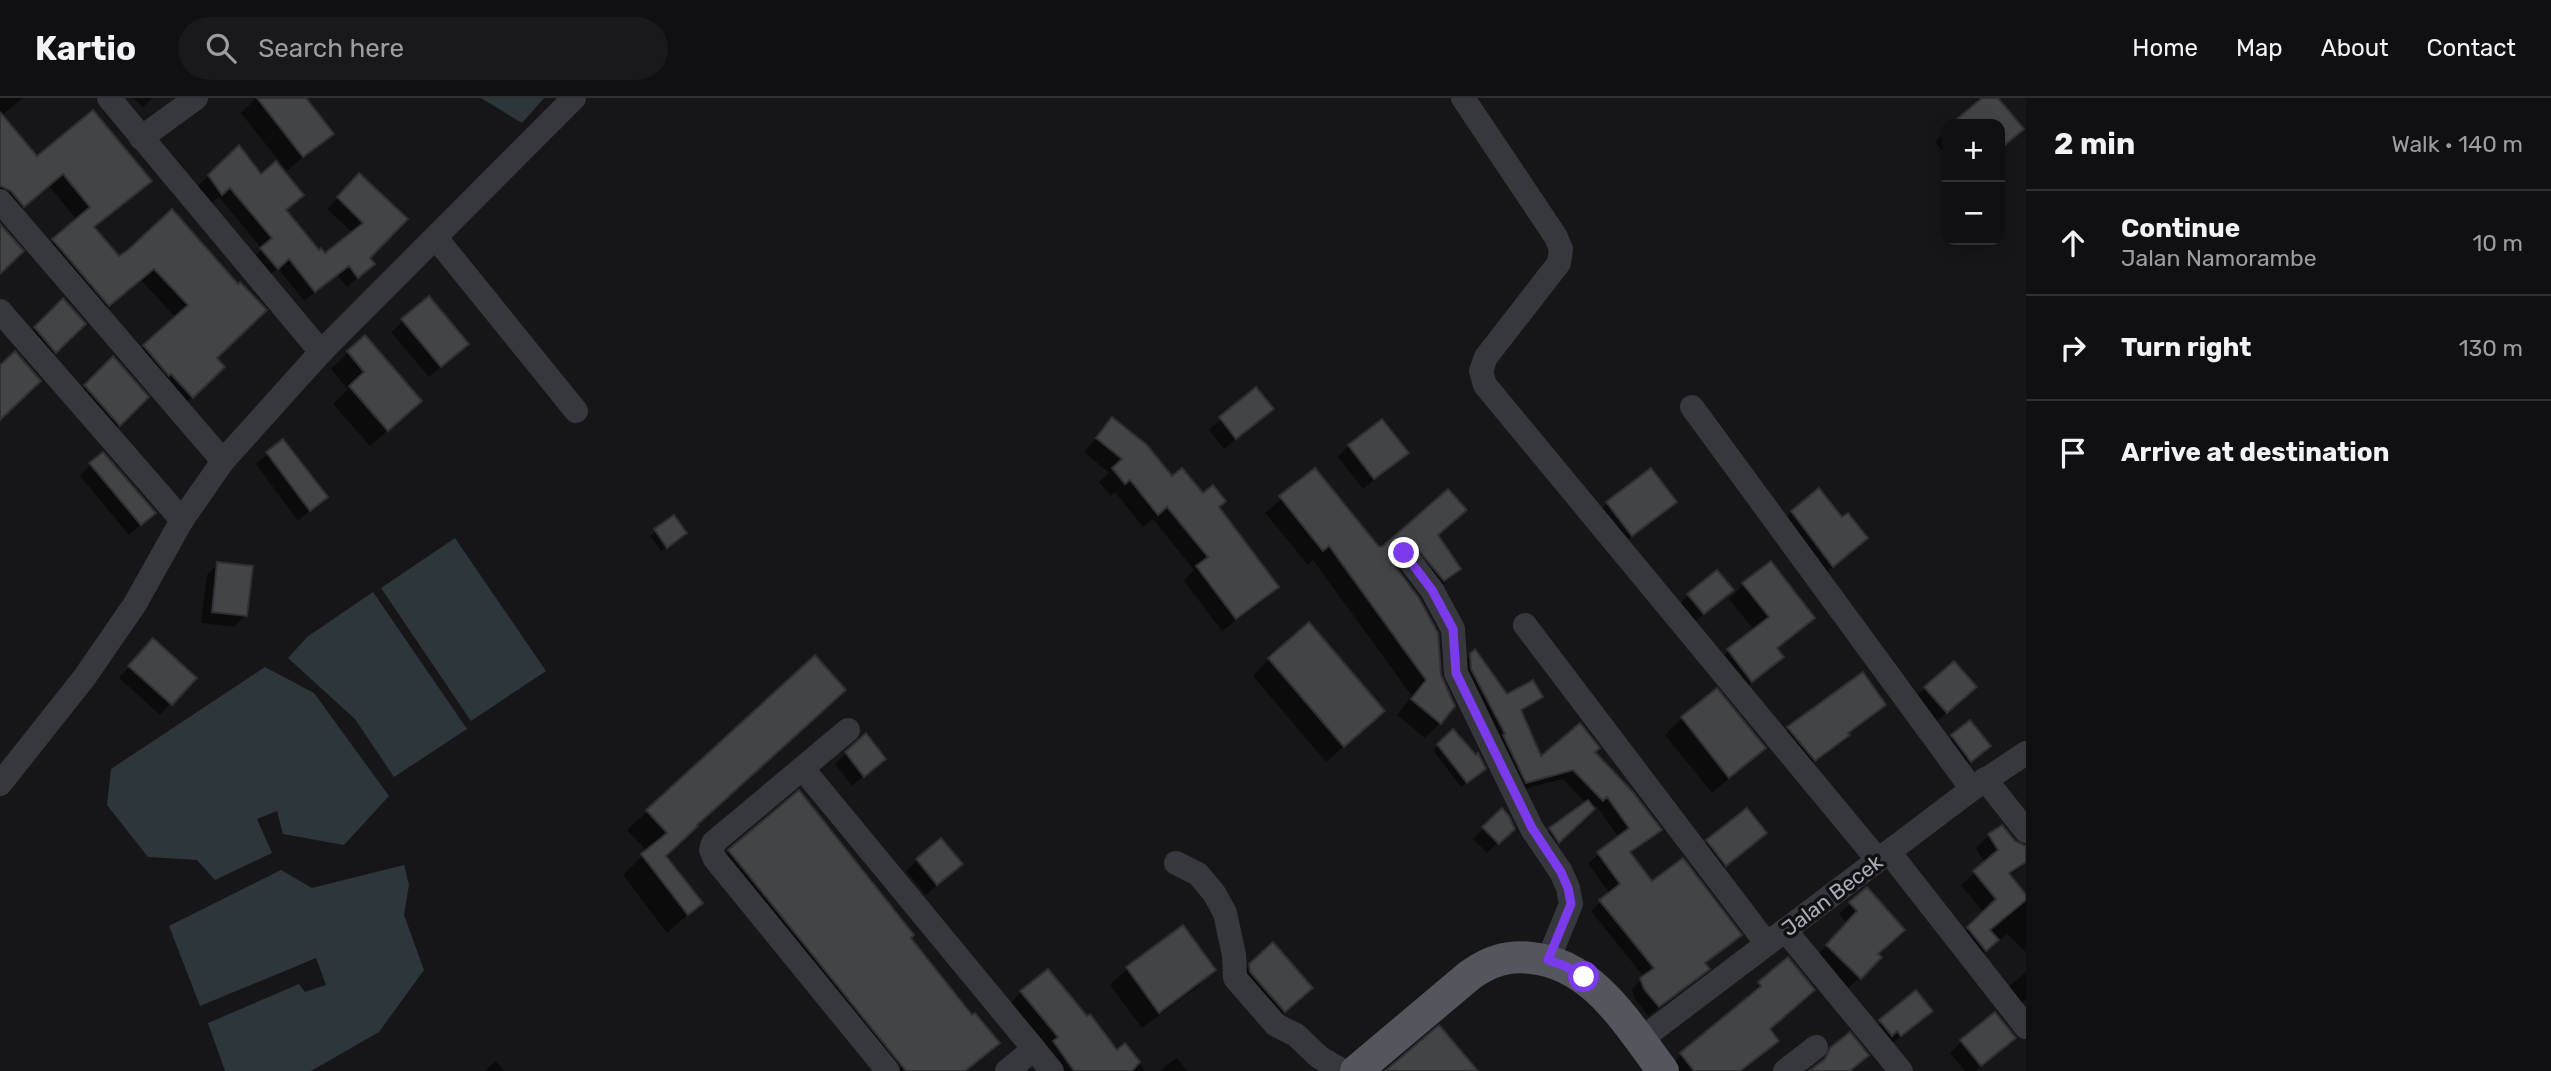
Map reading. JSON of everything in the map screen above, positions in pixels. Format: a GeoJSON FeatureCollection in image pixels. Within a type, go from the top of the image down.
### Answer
{"type":"FeatureCollection","features":[{"type":"Feature","properties":{"kind":"main road"},"geometry":{"type":"LineString","coordinates":[[1356,1071],[1485,965],[1510,957],[1548,960],[1584,977],[1606,998],[1662,1071]]}},
{"type":"Feature","properties":{"kind":"street"},"geometry":{"type":"LineString","coordinates":[[109,98],[321,352]]}},
{"type":"Feature","properties":{"kind":"street"},"geometry":{"type":"LineString","coordinates":[[141,138],[196,98]]}},
{"type":"Feature","properties":{"kind":"street"},"geometry":{"type":"LineString","coordinates":[[0,783],[84,678],[135,604],[182,520],[223,461],[321,352],[574,98]]}},
{"type":"Feature","properties":{"kind":"street"},"geometry":{"type":"LineString","coordinates":[[1463,98],[1556,237],[1561,249],[1559,263],[1486,357],[1481,371],[1485,385],[2026,1027]]}},
{"type":"Feature","properties":{"kind":"street"},"geometry":{"type":"LineString","coordinates":[[0,201],[223,461]]}},
{"type":"Feature","properties":{"kind":"street"},"geometry":{"type":"LineString","coordinates":[[436,238],[576,411]]}},
{"type":"Feature","properties":{"kind":"street"},"geometry":{"type":"LineString","coordinates":[[0,311],[182,520]]}},
{"type":"Feature","properties":{"kind":"street"},"geometry":{"type":"LineString","coordinates":[[1692,407],[1978,784],[2026,831]]}},
{"type":"Feature","properties":{"kind":"street"},"geometry":{"type":"LineString","coordinates":[[1404,553],[1432,590],[1453,629],[1456,673],[1532,828],[1561,872],[1568,888],[1571,904],[1548,960]]}},
{"type":"Feature","properties":{"kind":"street"},"geometry":{"type":"LineString","coordinates":[[1525,625],[1776,937],[1900,1071]]}},
{"type":"Feature","properties":{"kind":"street"},"geometry":{"type":"LineString","coordinates":[[848,730],[713,843],[711,850],[724,870],[888,1071]]}},
{"type":"Feature","properties":{"kind":"street","name":"Jalan Becek"},"geometry":{"type":"LineString","coordinates":[[1640,1040],[1978,784],[2026,753]]}},
{"type":"Feature","properties":{"kind":"street"},"geometry":{"type":"LineString","coordinates":[[803,769],[1052,1071]]}},
{"type":"Feature","properties":{"kind":"street"},"geometry":{"type":"LineString","coordinates":[[1176,863],[1198,874],[1214,893],[1225,913],[1234,955],[1235,978],[1243,988],[1276,1025],[1296,1035],[1319,1056],[1343,1071]]}},
{"type":"Feature","properties":{"kind":"street"},"geometry":{"type":"LineString","coordinates":[[1785,1071],[1816,1047]]}},
{"type":"Feature","properties":{"kind":"street"},"geometry":{"type":"LineString","coordinates":[[1007,1071],[1034,1049]]}},
{"type":"Feature","properties":{"kind":"shaded area"},"geometry":{"type":"Polygon","coordinates":[[[481,98],[544,98],[522,123],[481,98]]]}},
{"type":"Feature","properties":{"kind":"shaded area"},"geometry":{"type":"Polygon","coordinates":[[[455,538],[546,671],[471,721],[381,588],[455,538]]]}},
{"type":"Feature","properties":{"kind":"shaded area"},"geometry":{"type":"Polygon","coordinates":[[[373,592],[467,729],[394,777],[355,719],[288,658],[307,637],[373,592]]]}},
{"type":"Feature","properties":{"kind":"shaded area"},"geometry":{"type":"Polygon","coordinates":[[[265,667],[314,693],[389,796],[344,845],[283,834],[277,811],[257,819],[272,853],[215,880],[197,860],[148,857],[107,805],[111,769],[265,667]]]}},
{"type":"Feature","properties":{"kind":"shaded area"},"geometry":{"type":"Polygon","coordinates":[[[404,865],[409,885],[404,915],[424,970],[379,1032],[311,1071],[225,1071],[208,1023],[299,984],[305,992],[326,985],[316,958],[200,1006],[169,926],[281,870],[312,888],[404,865]]]}},
{"type":"Feature","properties":{"kind":"building"},"geometry":{"type":"Polygon","coordinates":[[[257,98],[306,98],[334,134],[303,157],[257,98]]]}},
{"type":"Feature","properties":{"kind":"building"},"geometry":{"type":"Polygon","coordinates":[[[1982,98],[1998,98],[2024,129],[2005,145],[2005,119],[1957,119],[1982,98]]]}},
{"type":"Feature","properties":{"kind":"building"},"geometry":{"type":"Polygon","coordinates":[[[93,110],[152,181],[94,227],[119,256],[172,209],[238,284],[240,282],[267,310],[217,358],[225,367],[193,398],[171,374],[169,376],[143,345],[188,305],[154,269],[109,306],[52,239],[90,207],[63,174],[24,207],[11,191],[0,186],[0,112],[37,156],[93,110]]]}},
{"type":"Feature","properties":{"kind":"building"},"geometry":{"type":"Polygon","coordinates":[[[239,145],[261,174],[276,161],[304,195],[286,210],[319,250],[321,248],[325,253],[363,223],[337,197],[359,173],[408,219],[370,258],[375,264],[358,278],[349,266],[315,292],[289,259],[278,269],[260,248],[272,238],[230,188],[222,195],[208,175],[239,145]]]}},
{"type":"Feature","properties":{"kind":"building"},"geometry":{"type":"Polygon","coordinates":[[[0,224],[24,251],[0,274],[0,224]]]}},
{"type":"Feature","properties":{"kind":"building"},"geometry":{"type":"Polygon","coordinates":[[[429,296],[469,344],[441,367],[401,319],[429,296]]]}},
{"type":"Feature","properties":{"kind":"building"},"geometry":{"type":"Polygon","coordinates":[[[63,298],[86,324],[56,353],[34,327],[63,298]]]}},
{"type":"Feature","properties":{"kind":"building"},"geometry":{"type":"Polygon","coordinates":[[[365,335],[422,401],[388,431],[349,386],[364,372],[347,351],[365,335]]]}},
{"type":"Feature","properties":{"kind":"building"},"geometry":{"type":"Polygon","coordinates":[[[15,351],[41,381],[0,420],[0,365],[15,351]]]}},
{"type":"Feature","properties":{"kind":"building"},"geometry":{"type":"Polygon","coordinates":[[[113,356],[149,397],[120,426],[84,385],[113,356]]]}},
{"type":"Feature","properties":{"kind":"building"},"geometry":{"type":"Polygon","coordinates":[[[1256,387],[1274,409],[1236,439],[1219,417],[1256,387]]]}},
{"type":"Feature","properties":{"kind":"building"},"geometry":{"type":"Polygon","coordinates":[[[1112,417],[1147,445],[1172,476],[1182,468],[1203,493],[1213,485],[1226,501],[1219,507],[1279,587],[1236,619],[1196,566],[1208,557],[1167,507],[1158,515],[1130,480],[1125,484],[1112,468],[1122,459],[1096,438],[1112,417]]]}},
{"type":"Feature","properties":{"kind":"building"},"geometry":{"type":"Polygon","coordinates":[[[1382,419],[1409,453],[1374,479],[1348,445],[1382,419]]]}},
{"type":"Feature","properties":{"kind":"building"},"geometry":{"type":"Polygon","coordinates":[[[283,439],[328,497],[310,511],[266,452],[283,439]]]}},
{"type":"Feature","properties":{"kind":"building"},"geometry":{"type":"Polygon","coordinates":[[[103,452],[156,513],[141,525],[89,463],[103,452]]]}},
{"type":"Feature","properties":{"kind":"building"},"geometry":{"type":"Polygon","coordinates":[[[1315,468],[1379,547],[1448,489],[1467,510],[1438,535],[1461,569],[1444,581],[1410,540],[1403,538],[1396,541],[1389,554],[1419,598],[1438,633],[1441,675],[1455,706],[1441,724],[1411,699],[1426,680],[1329,546],[1323,551],[1279,496],[1315,468]]]}},
{"type":"Feature","properties":{"kind":"building"},"geometry":{"type":"Polygon","coordinates":[[[1651,468],[1677,502],[1632,536],[1606,502],[1651,468]]]}},
{"type":"Feature","properties":{"kind":"building"},"geometry":{"type":"Polygon","coordinates":[[[1819,488],[1842,517],[1848,513],[1868,538],[1833,567],[1791,511],[1819,488]]]}},
{"type":"Feature","properties":{"kind":"building"},"geometry":{"type":"Polygon","coordinates":[[[674,515],[687,533],[667,548],[654,529],[674,515]]]}},
{"type":"Feature","properties":{"kind":"building"},"geometry":{"type":"Polygon","coordinates":[[[1771,561],[1815,618],[1777,648],[1784,657],[1752,682],[1727,649],[1769,617],[1742,583],[1771,561]]]}},
{"type":"Feature","properties":{"kind":"building"},"geometry":{"type":"Polygon","coordinates":[[[217,562],[253,566],[247,616],[212,612],[217,562]]]}},
{"type":"Feature","properties":{"kind":"building"},"geometry":{"type":"Polygon","coordinates":[[[1717,570],[1734,590],[1704,614],[1687,594],[1717,570]]]}},
{"type":"Feature","properties":{"kind":"building"},"geometry":{"type":"Polygon","coordinates":[[[1309,622],[1385,711],[1344,747],[1268,658],[1309,622]]]}},
{"type":"Feature","properties":{"kind":"building"},"geometry":{"type":"Polygon","coordinates":[[[153,638],[197,678],[172,705],[128,666],[153,638]]]}},
{"type":"Feature","properties":{"kind":"building"},"geometry":{"type":"Polygon","coordinates":[[[1475,649],[1507,694],[1533,680],[1543,697],[1521,710],[1541,756],[1580,723],[1600,748],[1595,752],[1632,791],[1662,830],[1630,852],[1652,881],[1683,858],[1742,935],[1705,963],[1710,969],[1659,1007],[1644,989],[1640,978],[1654,968],[1599,900],[1620,884],[1597,852],[1629,828],[1607,797],[1603,801],[1573,770],[1526,783],[1503,735],[1505,734],[1471,669],[1470,654],[1475,649]]]}},
{"type":"Feature","properties":{"kind":"building"},"geometry":{"type":"Polygon","coordinates":[[[815,655],[846,690],[666,856],[703,903],[688,915],[641,854],[667,833],[646,810],[815,655]]]}},
{"type":"Feature","properties":{"kind":"building"},"geometry":{"type":"Polygon","coordinates":[[[1954,661],[1977,687],[1947,713],[1924,687],[1954,661]]]}},
{"type":"Feature","properties":{"kind":"building"},"geometry":{"type":"Polygon","coordinates":[[[1863,672],[1886,705],[1815,761],[1787,727],[1863,672]]]}},
{"type":"Feature","properties":{"kind":"building"},"geometry":{"type":"Polygon","coordinates":[[[1717,688],[1766,748],[1729,778],[1681,717],[1717,688]]]}},
{"type":"Feature","properties":{"kind":"building"},"geometry":{"type":"Polygon","coordinates":[[[1970,720],[1991,746],[1971,762],[1951,735],[1970,720]]]}},
{"type":"Feature","properties":{"kind":"building"},"geometry":{"type":"Polygon","coordinates":[[[1453,729],[1476,755],[1478,753],[1486,769],[1467,783],[1437,744],[1453,729]]]}},
{"type":"Feature","properties":{"kind":"building"},"geometry":{"type":"Polygon","coordinates":[[[866,733],[886,759],[864,777],[845,752],[866,733]]]}},
{"type":"Feature","properties":{"kind":"building"},"geometry":{"type":"Polygon","coordinates":[[[799,790],[914,935],[911,938],[972,1015],[975,1013],[1000,1043],[965,1071],[906,1071],[728,850],[799,790]]]}},
{"type":"Feature","properties":{"kind":"building"},"geometry":{"type":"Polygon","coordinates":[[[1588,800],[1595,809],[1559,843],[1549,828],[1588,800]]]}},
{"type":"Feature","properties":{"kind":"building"},"geometry":{"type":"Polygon","coordinates":[[[1502,808],[1515,829],[1499,844],[1482,827],[1502,808]]]}},
{"type":"Feature","properties":{"kind":"building"},"geometry":{"type":"Polygon","coordinates":[[[1747,808],[1767,833],[1726,866],[1706,840],[1747,808]]]}},
{"type":"Feature","properties":{"kind":"building"},"geometry":{"type":"Polygon","coordinates":[[[2002,825],[2015,841],[2026,846],[2026,862],[2009,873],[2026,895],[2026,900],[1990,930],[1999,940],[1986,951],[1967,927],[1996,899],[1973,871],[1998,850],[1988,834],[2002,825]]]}},
{"type":"Feature","properties":{"kind":"building"},"geometry":{"type":"Polygon","coordinates":[[[941,838],[963,864],[937,885],[916,859],[941,838]]]}},
{"type":"Feature","properties":{"kind":"building"},"geometry":{"type":"Polygon","coordinates":[[[1867,887],[1905,930],[1878,954],[1882,957],[1861,979],[1826,945],[1857,911],[1849,902],[1867,887]]]}},
{"type":"Feature","properties":{"kind":"building"},"geometry":{"type":"Polygon","coordinates":[[[1183,925],[1216,970],[1159,1013],[1126,967],[1183,925]]]}},
{"type":"Feature","properties":{"kind":"building"},"geometry":{"type":"Polygon","coordinates":[[[1273,942],[1313,988],[1285,1012],[1250,972],[1249,964],[1273,942]]]}},
{"type":"Feature","properties":{"kind":"building"},"geometry":{"type":"Polygon","coordinates":[[[1788,957],[1815,990],[1770,1029],[1779,1041],[1740,1071],[1694,1071],[1680,1053],[1761,986],[1758,982],[1788,957]]]}},
{"type":"Feature","properties":{"kind":"building"},"geometry":{"type":"Polygon","coordinates":[[[1048,969],[1087,1016],[1090,1014],[1117,1050],[1125,1043],[1140,1062],[1132,1071],[1074,1071],[1053,1041],[1058,1037],[1020,991],[1048,969]]]}},
{"type":"Feature","properties":{"kind":"building"},"geometry":{"type":"Polygon","coordinates":[[[1916,990],[1933,1011],[1901,1036],[1897,1031],[1892,1036],[1879,1020],[1916,990]]]}},
{"type":"Feature","properties":{"kind":"building"},"geometry":{"type":"Polygon","coordinates":[[[1995,1012],[2016,1038],[1981,1066],[1960,1040],[1995,1012]]]}},
{"type":"Feature","properties":{"kind":"building"},"geometry":{"type":"Polygon","coordinates":[[[1439,1025],[1478,1071],[1385,1071],[1439,1025]]]}},
{"type":"Feature","properties":{"kind":"building"},"geometry":{"type":"Polygon","coordinates":[[[1850,1032],[1869,1055],[1850,1071],[1809,1071],[1825,1059],[1830,1048],[1850,1032]]]}},
{"type":"Feature","properties":{"kind":"route"},"geometry":{"type":"LineString","coordinates":[[1404,553],[1432,590],[1453,629],[1456,673],[1532,828],[1561,872],[1568,888],[1571,904],[1548,960],[1584,977]]}}]}
